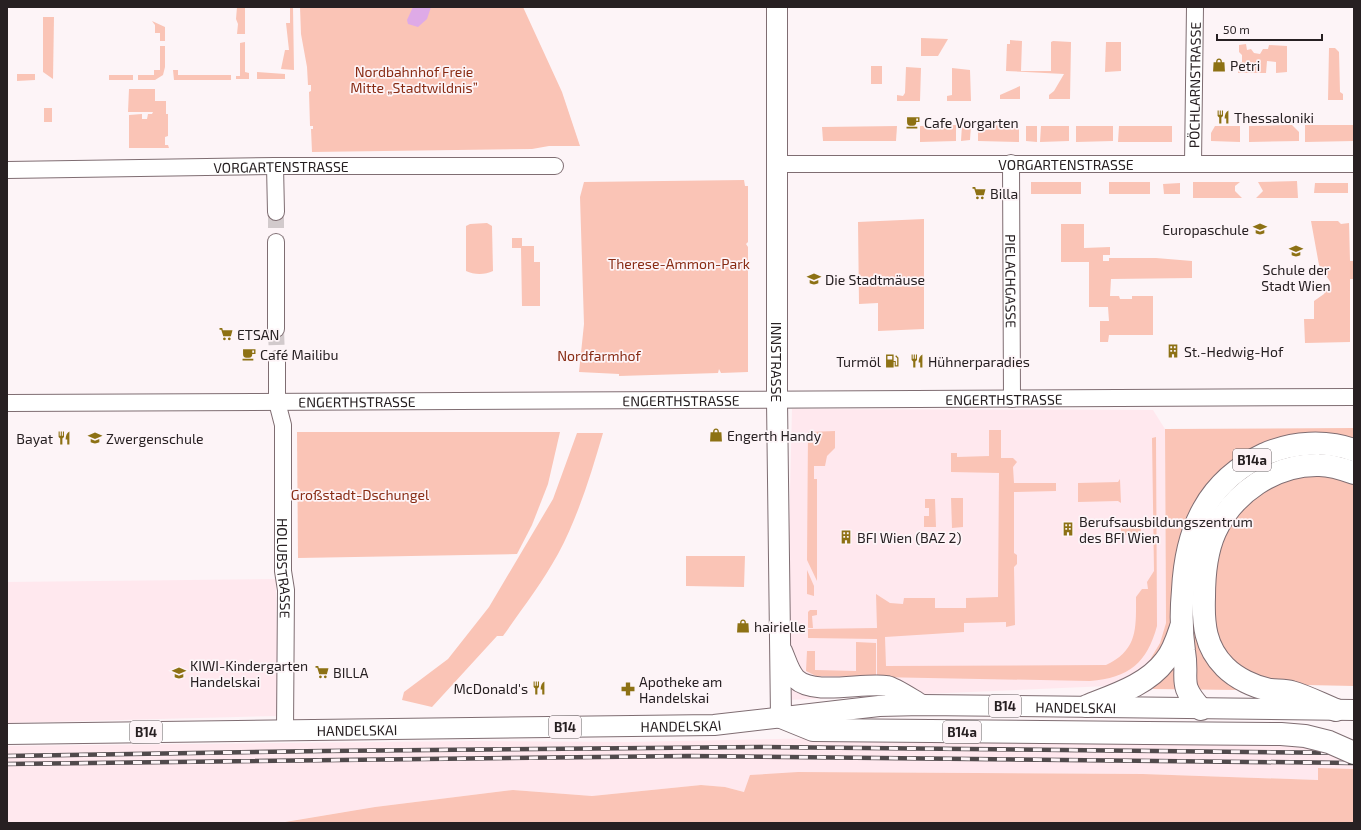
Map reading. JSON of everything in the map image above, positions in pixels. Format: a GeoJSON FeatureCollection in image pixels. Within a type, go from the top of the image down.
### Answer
{"type":"FeatureCollection","features":[{"type":"Feature","properties":{"kind":"highway","name":"B14a"},"geometry":{"type":"LineString","coordinates":[[1201,708],[1185,688],[1185,656],[1181,627],[1185,559],[1189,542],[1198,517],[1218,488],[1240,468],[1274,450],[1299,444],[1324,443],[1354,450]]}},
{"type":"Feature","properties":{"kind":"highway","name":"B14a"},"geometry":{"type":"LineString","coordinates":[[1345,710],[1290,691],[1270,690],[1254,686],[1239,678],[1215,655],[1208,643],[1204,617],[1204,593],[1206,567],[1215,532],[1235,502],[1248,490],[1263,479],[1281,471],[1302,466],[1319,465],[1354,473]]}},
{"type":"Feature","properties":{"kind":"highway","name":"B14a"},"geometry":{"type":"LineString","coordinates":[[1087,706],[1135,686],[1150,676],[1165,662],[1175,644],[1181,627]]}},
{"type":"Feature","properties":{"kind":"highway","name":"B14a"},"geometry":{"type":"LineString","coordinates":[[781,717],[812,730],[1281,734],[1304,736],[1329,742],[1354,753]]}},
{"type":"Feature","properties":{"kind":"main road","name":"INNSTRASSE"},"geometry":{"type":"LineString","coordinates":[[778,7],[777,400],[781,717]]}},
{"type":"Feature","properties":{"kind":"main road"},"geometry":{"type":"LineString","coordinates":[[780,645],[790,670],[796,679],[805,685],[819,687],[888,686],[922,705]]}},
{"type":"Feature","properties":{"kind":"main road","name":"HANDELSKAI"},"geometry":{"type":"LineString","coordinates":[[7,734],[714,725],[879,706],[922,705],[1345,710]]}},
{"type":"Feature","properties":{"kind":"street","name":"PÖCHLARNSTRASSE"},"geometry":{"type":"LineString","coordinates":[[1192,163],[1195,7]]}},
{"type":"Feature","properties":{"kind":"street","name":"PIELACHGASSE"},"geometry":{"type":"LineString","coordinates":[[1011,163],[1012,399]]}},
{"type":"Feature","properties":{"kind":"street","name":"VORGARTENSTRASSE"},"geometry":{"type":"LineString","coordinates":[[777,164],[1354,164]]}},
{"type":"Feature","properties":{"kind":"street","name":"VORGARTENSTRASSE"},"geometry":{"type":"LineString","coordinates":[[7,170],[275,166],[556,166]]}},
{"type":"Feature","properties":{"kind":"street"},"geometry":{"type":"LineString","coordinates":[[275,166],[276,212]]}},
{"type":"Feature","properties":{"kind":"street"},"geometry":{"type":"LineString","coordinates":[[276,242],[276,329]]}},
{"type":"Feature","properties":{"kind":"street","name":"HOLUBSTRASSE"},"geometry":{"type":"LineString","coordinates":[[277,359],[277,402],[283,425],[283,571],[286,590],[285,730]]}},
{"type":"Feature","properties":{"kind":"street","name":"ENGERTHSTRASSE"},"geometry":{"type":"LineString","coordinates":[[7,403],[589,399],[777,400],[1354,397]]}},
{"type":"Feature","properties":{"kind":"shaded area"},"geometry":{"type":"Polygon","coordinates":[[[413,7],[431,7],[427,19],[418,27],[408,24],[407,20],[413,7]]]}},
{"type":"Feature","properties":{"kind":"shaded area"},"geometry":{"type":"Polygon","coordinates":[[[792,409],[1153,410],[1165,429],[1166,623],[1160,643],[1145,668],[1108,686],[785,700],[792,409]]]}},
{"type":"Feature","properties":{"kind":"shaded area"},"geometry":{"type":"Polygon","coordinates":[[[276,579],[278,716],[7,723],[7,582],[276,579]]]}},
{"type":"Feature","properties":{"kind":"shaded area"},"geometry":{"type":"Polygon","coordinates":[[[830,738],[1354,747],[1354,769],[1319,768],[1318,780],[1143,774],[798,772],[744,792],[725,787],[701,785],[592,796],[513,790],[375,807],[278,823],[7,823],[7,746],[474,741],[628,742],[830,738]]]}},
{"type":"Feature","properties":{"kind":"green space"},"geometry":{"type":"Polygon","coordinates":[[[237,7],[245,7],[245,34],[237,34],[237,7]]]}},
{"type":"Feature","properties":{"kind":"green space"},"geometry":{"type":"Polygon","coordinates":[[[290,7],[293,7],[294,70],[281,69],[285,50],[289,50],[286,23],[290,23],[290,7]]]}},
{"type":"Feature","properties":{"kind":"green space","name":"Nordbahnhof Freie Mitte „Stadtwildnis”"},"geometry":{"type":"Polygon","coordinates":[[[300,7],[523,7],[562,92],[580,146],[549,146],[532,149],[312,152],[311,129],[313,129],[313,126],[310,126],[309,92],[311,91],[311,85],[308,85],[307,67],[301,34],[300,7]]]}},
{"type":"Feature","properties":{"kind":"green space"},"geometry":{"type":"Polygon","coordinates":[[[43,17],[54,17],[53,79],[43,72],[43,17]]]}},
{"type":"Feature","properties":{"kind":"green space"},"geometry":{"type":"Polygon","coordinates":[[[152,21],[165,27],[165,41],[160,41],[160,33],[155,33],[155,25],[152,21]]]}},
{"type":"Feature","properties":{"kind":"green space"},"geometry":{"type":"Polygon","coordinates":[[[921,38],[948,39],[938,56],[921,56],[921,38]]]}},
{"type":"Feature","properties":{"kind":"green space"},"geometry":{"type":"Polygon","coordinates":[[[1010,40],[1022,41],[1021,71],[1051,71],[1051,42],[1071,42],[1070,99],[1049,99],[1049,95],[1054,91],[1064,74],[1006,71],[1007,44],[1010,44],[1010,40]]]}},
{"type":"Feature","properties":{"kind":"green space"},"geometry":{"type":"Polygon","coordinates":[[[245,42],[245,72],[249,73],[249,79],[236,79],[236,76],[240,76],[240,43],[245,42]]]}},
{"type":"Feature","properties":{"kind":"green space"},"geometry":{"type":"Polygon","coordinates":[[[1106,42],[1121,42],[1121,71],[1105,72],[1106,42]]]}},
{"type":"Feature","properties":{"kind":"green space"},"geometry":{"type":"Polygon","coordinates":[[[1246,44],[1247,50],[1251,49],[1254,53],[1260,54],[1263,49],[1268,49],[1269,45],[1287,46],[1287,72],[1276,73],[1276,62],[1267,61],[1266,73],[1238,73],[1239,63],[1242,62],[1242,55],[1239,52],[1239,45],[1246,44]]]}},
{"type":"Feature","properties":{"kind":"green space"},"geometry":{"type":"Polygon","coordinates":[[[160,46],[165,46],[165,67],[163,75],[155,80],[138,80],[138,75],[154,75],[154,70],[160,70],[160,46]]]}},
{"type":"Feature","properties":{"kind":"green space"},"geometry":{"type":"Polygon","coordinates":[[[1329,48],[1335,48],[1339,52],[1340,92],[1343,94],[1343,100],[1328,100],[1329,48]]]}},
{"type":"Feature","properties":{"kind":"green space"},"geometry":{"type":"Polygon","coordinates":[[[871,66],[882,66],[882,84],[871,84],[871,66]]]}},
{"type":"Feature","properties":{"kind":"green space"},"geometry":{"type":"Polygon","coordinates":[[[906,67],[921,68],[920,101],[897,101],[897,95],[903,96],[905,93],[906,67]]]}},
{"type":"Feature","properties":{"kind":"green space"},"geometry":{"type":"Polygon","coordinates":[[[952,68],[970,70],[971,101],[947,101],[947,96],[952,95],[952,68]]]}},
{"type":"Feature","properties":{"kind":"green space"},"geometry":{"type":"Polygon","coordinates":[[[173,70],[178,70],[178,75],[231,75],[231,80],[174,80],[173,70]]]}},
{"type":"Feature","properties":{"kind":"green space"},"geometry":{"type":"Polygon","coordinates":[[[257,72],[285,74],[285,79],[257,79],[257,72]]]}},
{"type":"Feature","properties":{"kind":"green space"},"geometry":{"type":"Polygon","coordinates":[[[17,74],[35,74],[35,80],[17,81],[17,74]]]}},
{"type":"Feature","properties":{"kind":"green space"},"geometry":{"type":"Polygon","coordinates":[[[109,75],[133,75],[133,80],[109,80],[109,75]]]}},
{"type":"Feature","properties":{"kind":"green space"},"geometry":{"type":"Polygon","coordinates":[[[1020,86],[1020,99],[1000,99],[1000,95],[1020,86]]]}},
{"type":"Feature","properties":{"kind":"green space"},"geometry":{"type":"Polygon","coordinates":[[[129,89],[155,89],[155,101],[166,101],[166,114],[168,114],[168,136],[165,137],[165,145],[168,145],[169,148],[129,148],[129,115],[142,114],[142,119],[147,119],[148,114],[152,114],[153,112],[128,112],[129,89]]]}},
{"type":"Feature","properties":{"kind":"green space"},"geometry":{"type":"Polygon","coordinates":[[[44,108],[52,108],[52,122],[44,122],[44,108]]]}},
{"type":"Feature","properties":{"kind":"green space"},"geometry":{"type":"Polygon","coordinates":[[[956,125],[956,141],[920,142],[920,126],[956,125]]]}},
{"type":"Feature","properties":{"kind":"green space"},"geometry":{"type":"Polygon","coordinates":[[[962,125],[971,125],[970,140],[961,141],[962,125]]]}},
{"type":"Feature","properties":{"kind":"green space"},"geometry":{"type":"Polygon","coordinates":[[[978,125],[1019,126],[1019,142],[978,141],[978,125]]]}},
{"type":"Feature","properties":{"kind":"green space"},"geometry":{"type":"Polygon","coordinates":[[[1292,125],[1299,132],[1299,141],[1249,142],[1249,126],[1292,125]]]}},
{"type":"Feature","properties":{"kind":"green space"},"geometry":{"type":"Polygon","coordinates":[[[1305,125],[1354,125],[1354,141],[1305,142],[1305,125]]]}},
{"type":"Feature","properties":{"kind":"green space"},"geometry":{"type":"Polygon","coordinates":[[[897,126],[896,141],[823,141],[822,127],[897,126]]]}},
{"type":"Feature","properties":{"kind":"green space"},"geometry":{"type":"Polygon","coordinates":[[[1026,126],[1037,126],[1037,142],[1026,141],[1026,126]]]}},
{"type":"Feature","properties":{"kind":"green space"},"geometry":{"type":"Polygon","coordinates":[[[1041,126],[1069,126],[1069,141],[1040,142],[1041,126]]]}},
{"type":"Feature","properties":{"kind":"green space"},"geometry":{"type":"Polygon","coordinates":[[[1076,126],[1113,126],[1113,141],[1076,142],[1076,126]]]}},
{"type":"Feature","properties":{"kind":"green space"},"geometry":{"type":"Polygon","coordinates":[[[1119,126],[1172,126],[1172,142],[1118,142],[1119,126]]]}},
{"type":"Feature","properties":{"kind":"green space"},"geometry":{"type":"Polygon","coordinates":[[[1215,126],[1240,126],[1240,142],[1211,141],[1211,133],[1215,126]]]}},
{"type":"Feature","properties":{"kind":"green space","name":"Therese-Ammon-Park"},"geometry":{"type":"Polygon","coordinates":[[[744,180],[745,186],[748,186],[748,242],[746,244],[748,247],[748,372],[721,373],[719,369],[718,373],[619,376],[619,374],[579,372],[584,324],[580,197],[584,182],[744,180]]]}},
{"type":"Feature","properties":{"kind":"green space"},"geometry":{"type":"Polygon","coordinates":[[[1297,181],[1298,198],[1256,198],[1263,191],[1258,182],[1297,181]]]}},
{"type":"Feature","properties":{"kind":"green space"},"geometry":{"type":"Polygon","coordinates":[[[1031,182],[1081,182],[1081,194],[1031,194],[1031,182]]]}},
{"type":"Feature","properties":{"kind":"green space"},"geometry":{"type":"Polygon","coordinates":[[[1109,182],[1150,182],[1150,194],[1109,194],[1109,182]]]}},
{"type":"Feature","properties":{"kind":"green space"},"geometry":{"type":"Polygon","coordinates":[[[1193,182],[1240,182],[1235,186],[1235,191],[1242,198],[1193,198],[1193,182]]]}},
{"type":"Feature","properties":{"kind":"green space"},"geometry":{"type":"Polygon","coordinates":[[[1180,183],[1180,194],[1164,194],[1163,184],[1180,183]]]}},
{"type":"Feature","properties":{"kind":"green space"},"geometry":{"type":"Polygon","coordinates":[[[1315,183],[1348,183],[1348,193],[1314,193],[1315,183]]]}},
{"type":"Feature","properties":{"kind":"green space"},"geometry":{"type":"Polygon","coordinates":[[[924,219],[924,329],[878,331],[878,303],[859,304],[858,222],[924,219]]]}},
{"type":"Feature","properties":{"kind":"green space"},"geometry":{"type":"Polygon","coordinates":[[[1311,221],[1338,221],[1341,224],[1349,223],[1350,261],[1354,261],[1354,279],[1350,279],[1350,342],[1305,343],[1304,319],[1314,319],[1314,301],[1324,294],[1331,283],[1319,265],[1311,221]]]}},
{"type":"Feature","properties":{"kind":"green space"},"geometry":{"type":"Polygon","coordinates":[[[487,223],[492,226],[493,271],[483,274],[476,274],[466,271],[466,226],[470,224],[487,223]]]}},
{"type":"Feature","properties":{"kind":"green space"},"geometry":{"type":"Polygon","coordinates":[[[1061,224],[1084,224],[1084,248],[1110,247],[1110,255],[1103,255],[1103,261],[1109,261],[1109,258],[1156,258],[1192,261],[1192,278],[1111,279],[1110,296],[1119,296],[1120,299],[1132,299],[1132,296],[1153,296],[1153,335],[1109,335],[1108,342],[1100,342],[1100,321],[1109,321],[1108,307],[1089,307],[1089,262],[1061,262],[1061,224]]]}},
{"type":"Feature","properties":{"kind":"green space"},"geometry":{"type":"Polygon","coordinates":[[[512,238],[522,238],[522,246],[534,246],[534,262],[540,262],[540,306],[522,306],[521,248],[512,248],[512,238]]]}},
{"type":"Feature","properties":{"kind":"green space"},"geometry":{"type":"Polygon","coordinates":[[[1354,428],[1354,686],[1306,685],[1238,690],[1153,689],[1145,668],[1160,643],[1166,623],[1165,429],[1354,428]]]}},
{"type":"Feature","properties":{"kind":"green space"},"geometry":{"type":"Polygon","coordinates":[[[989,430],[1001,430],[1001,458],[1013,458],[1017,462],[1013,467],[1014,483],[1056,483],[1056,491],[1014,492],[1014,553],[1017,555],[1017,564],[1014,567],[1015,625],[1006,627],[1006,622],[964,623],[964,632],[885,637],[886,666],[1106,665],[1116,659],[1130,645],[1135,628],[1136,597],[1142,589],[1148,589],[1147,582],[1154,571],[1152,438],[1156,437],[1157,626],[1148,650],[1142,659],[1126,672],[1104,679],[1090,681],[877,677],[877,639],[808,638],[808,629],[877,628],[876,594],[890,603],[903,604],[904,598],[935,598],[935,608],[966,608],[966,598],[998,597],[999,473],[951,472],[951,453],[957,453],[957,457],[989,456],[989,430]]]}},
{"type":"Feature","properties":{"kind":"green space"},"geometry":{"type":"Polygon","coordinates":[[[835,431],[835,448],[827,456],[825,466],[814,466],[814,479],[817,479],[817,581],[807,560],[808,432],[835,431]]]}},
{"type":"Feature","properties":{"kind":"green space","name":"Großstadt-Dschungel"},"geometry":{"type":"Polygon","coordinates":[[[297,432],[560,432],[548,484],[532,525],[517,554],[298,558],[297,432]]]}},
{"type":"Feature","properties":{"kind":"green space"},"geometry":{"type":"Polygon","coordinates":[[[577,433],[603,433],[589,480],[572,525],[558,554],[539,586],[503,636],[497,636],[432,707],[402,700],[404,692],[448,659],[489,607],[553,499],[577,433]]]}},
{"type":"Feature","properties":{"kind":"green space"},"geometry":{"type":"Polygon","coordinates":[[[1120,479],[1121,503],[1118,501],[1078,502],[1078,483],[1118,482],[1120,479]]]}},
{"type":"Feature","properties":{"kind":"green space"},"geometry":{"type":"Polygon","coordinates":[[[951,498],[963,498],[963,527],[952,528],[951,498]]]}},
{"type":"Feature","properties":{"kind":"green space"},"geometry":{"type":"Polygon","coordinates":[[[925,499],[935,499],[936,527],[924,527],[924,516],[929,516],[929,508],[925,508],[925,499]]]}},
{"type":"Feature","properties":{"kind":"green space"},"geometry":{"type":"Polygon","coordinates":[[[1141,523],[1141,536],[1139,534],[1121,535],[1121,524],[1141,523]]]}},
{"type":"Feature","properties":{"kind":"green space"},"geometry":{"type":"Polygon","coordinates":[[[686,556],[745,556],[744,587],[686,586],[686,556]]]}},
{"type":"Feature","properties":{"kind":"green space"},"geometry":{"type":"Polygon","coordinates":[[[807,570],[814,586],[814,596],[807,594],[807,570]]]}},
{"type":"Feature","properties":{"kind":"green space"},"geometry":{"type":"Polygon","coordinates":[[[810,610],[817,610],[817,615],[812,616],[813,628],[808,628],[808,612],[810,610]]]}},
{"type":"Feature","properties":{"kind":"green space"},"geometry":{"type":"Polygon","coordinates":[[[856,642],[876,643],[876,677],[816,676],[806,671],[807,651],[815,651],[815,670],[856,671],[856,642]]]}},
{"type":"Feature","properties":{"kind":"green space"},"geometry":{"type":"Polygon","coordinates":[[[1318,768],[1354,769],[1354,823],[279,823],[375,807],[513,790],[592,796],[701,785],[725,787],[744,792],[750,775],[798,772],[1143,774],[1318,780],[1318,768]]]}},
{"type":"Feature","properties":{"kind":"tunnel"},"geometry":{"type":"LineString","coordinates":[[276,212],[276,242]]}},
{"type":"Feature","properties":{"kind":"tunnel"},"geometry":{"type":"LineString","coordinates":[[276,329],[277,359]]}},
{"type":"Feature","properties":{"kind":"railway"},"geometry":{"type":"LineString","coordinates":[[7,756],[324,751],[761,747],[1354,753]]}},
{"type":"Feature","properties":{"kind":"railway"},"geometry":{"type":"LineString","coordinates":[[7,764],[689,756],[1354,763]]}},
{"type":"Feature","properties":{"kind":"place","name":"Petri"},"geometry":{"type":"Point","coordinates":[1219,65]}},
{"type":"Feature","properties":{"kind":"place","name":"Thessaloniki"},"geometry":{"type":"Point","coordinates":[1223,117]}},
{"type":"Feature","properties":{"kind":"place","name":"Cafe Vorgarten"},"geometry":{"type":"Point","coordinates":[913,122]}},
{"type":"Feature","properties":{"kind":"place","name":"Billa"},"geometry":{"type":"Point","coordinates":[979,193]}},
{"type":"Feature","properties":{"kind":"place","name":"Europaschule"},"geometry":{"type":"Point","coordinates":[1260,229]}},
{"type":"Feature","properties":{"kind":"place","name":"Schule der Stadt Wien"},"geometry":{"type":"Point","coordinates":[1296,251]}},
{"type":"Feature","properties":{"kind":"place","name":"Die Stadtmäuse"},"geometry":{"type":"Point","coordinates":[814,279]}},
{"type":"Feature","properties":{"kind":"place","name":"ETSAN"},"geometry":{"type":"Point","coordinates":[226,334]}},
{"type":"Feature","properties":{"kind":"place","name":"St.-Hedwig-Hof"},"geometry":{"type":"Point","coordinates":[1173,351]}},
{"type":"Feature","properties":{"kind":"place","name":"Café Mailibu"},"geometry":{"type":"Point","coordinates":[249,354]}},
{"type":"Feature","properties":{"kind":"place","name":"Turmöl"},"geometry":{"type":"Point","coordinates":[892,361]}},
{"type":"Feature","properties":{"kind":"place","name":"Hühnerparadies"},"geometry":{"type":"Point","coordinates":[917,361]}},
{"type":"Feature","properties":{"kind":"place","name":"Engerth Handy"},"geometry":{"type":"Point","coordinates":[716,435]}},
{"type":"Feature","properties":{"kind":"place","name":"Bayat"},"geometry":{"type":"Point","coordinates":[64,438]}},
{"type":"Feature","properties":{"kind":"place","name":"Zwergenschule"},"geometry":{"type":"Point","coordinates":[95,438]}},
{"type":"Feature","properties":{"kind":"place","name":"Berufsausbildungszentrum des BFI Wien"},"geometry":{"type":"Point","coordinates":[1068,529]}},
{"type":"Feature","properties":{"kind":"place","name":"BFI Wien (BAZ 2)"},"geometry":{"type":"Point","coordinates":[846,537]}},
{"type":"Feature","properties":{"kind":"place","name":"hairielle"},"geometry":{"type":"Point","coordinates":[743,626]}},
{"type":"Feature","properties":{"kind":"place","name":"BILLA"},"geometry":{"type":"Point","coordinates":[322,672]}},
{"type":"Feature","properties":{"kind":"place","name":"KIWI-Kindergarten Handelskai"},"geometry":{"type":"Point","coordinates":[179,673]}},
{"type":"Feature","properties":{"kind":"place","name":"McDonald's"},"geometry":{"type":"Point","coordinates":[539,688]}},
{"type":"Feature","properties":{"kind":"place","name":"Apotheke am Handelskai"},"geometry":{"type":"Point","coordinates":[628,689]}},
{"type":"Feature","properties":{"kind":"park label","name":"Nordfarmhof"},"geometry":{"type":"Point","coordinates":[599,355]}}]}
